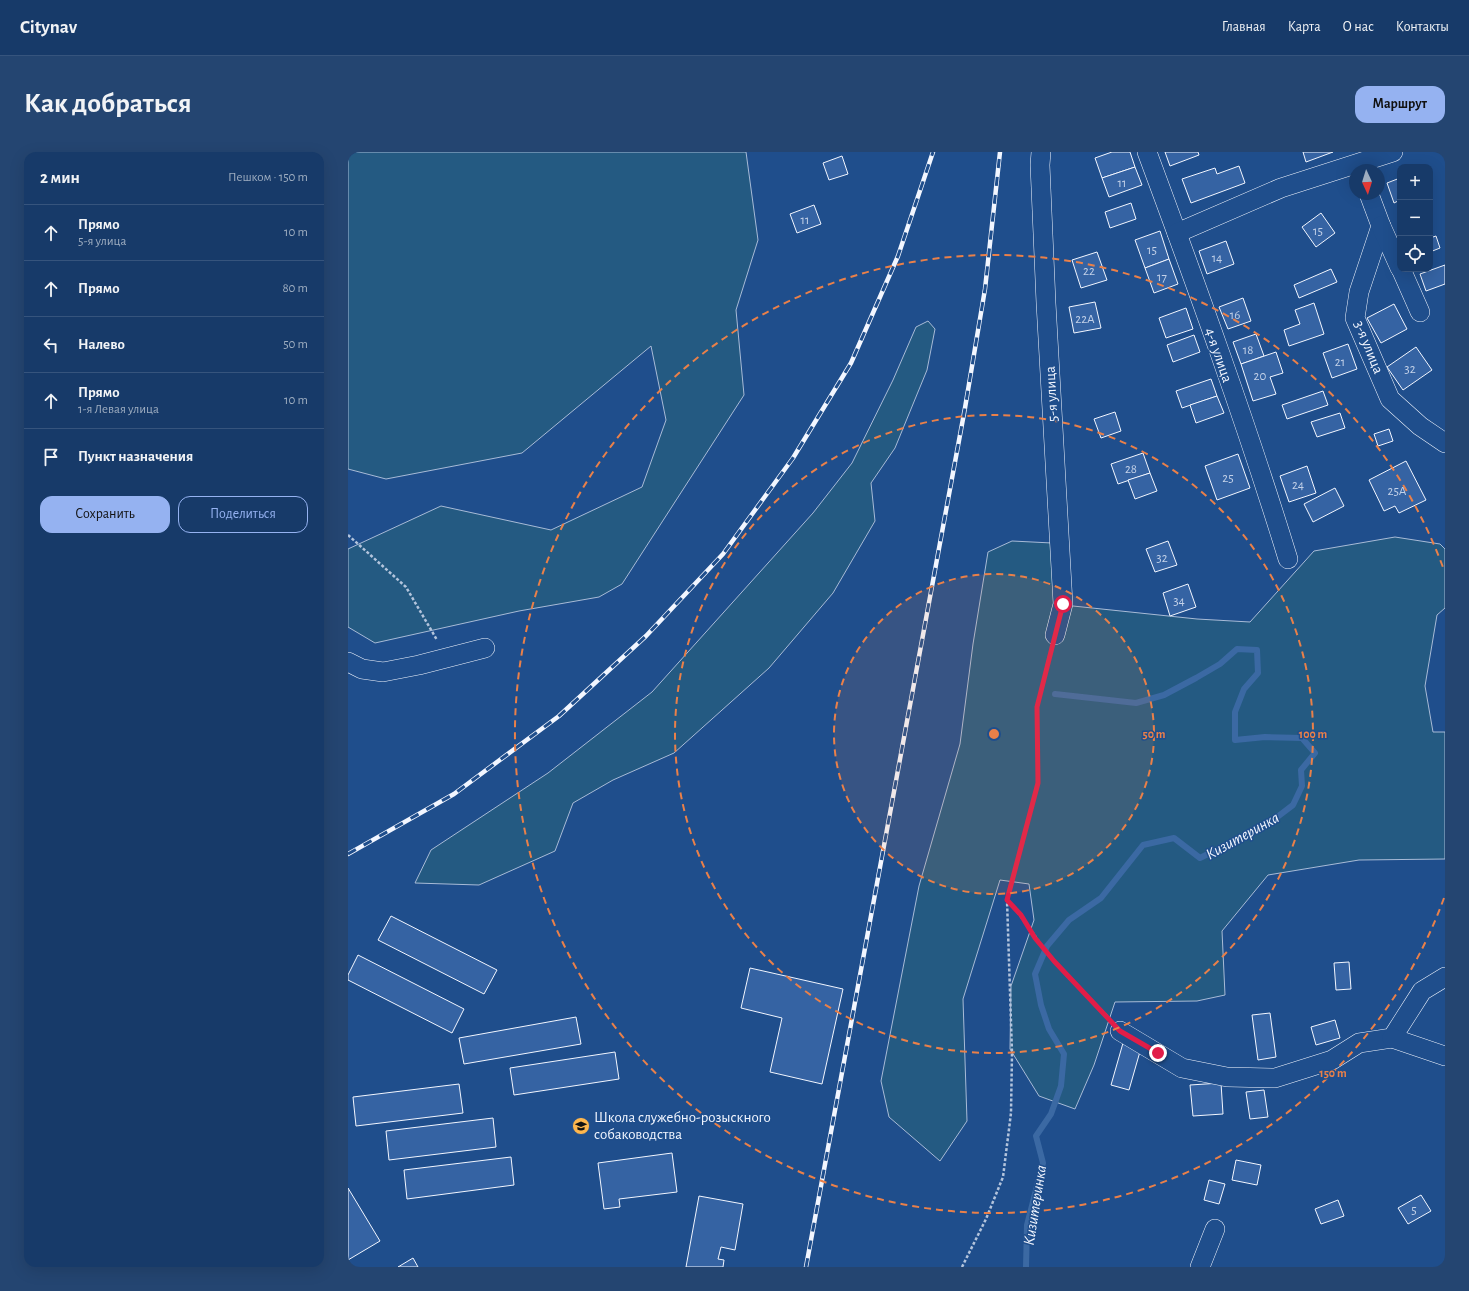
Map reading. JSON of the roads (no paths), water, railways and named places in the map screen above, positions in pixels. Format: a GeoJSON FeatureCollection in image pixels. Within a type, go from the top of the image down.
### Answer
{"type":"FeatureCollection","features":[{"type":"Feature","properties":{"kind":"street","name":"5-я улица"},"geometry":{"type":"LineString","coordinates":[[1041,152],[1040,165],[1046,303],[1063,604],[1055,635]]}},
{"type":"Feature","properties":{"kind":"street","name":"4-я улица"},"geometry":{"type":"LineString","coordinates":[[1147,152],[1268,493],[1288,559]]}},
{"type":"Feature","properties":{"kind":"street"},"geometry":{"type":"LineString","coordinates":[[1177,233],[1281,188],[1357,162],[1393,152]]}},
{"type":"Feature","properties":{"kind":"street"},"geometry":{"type":"LineString","coordinates":[[1371,200],[1397,261]]}},
{"type":"Feature","properties":{"kind":"street","name":"3-я улица"},"geometry":{"type":"LineString","coordinates":[[1382,226],[1359,292],[1355,318],[1390,399],[1420,426],[1445,443]]}},
{"type":"Feature","properties":{"kind":"street"},"geometry":{"type":"LineString","coordinates":[[1402,272],[1420,312]]}},
{"type":"Feature","properties":{"kind":"street"},"geometry":{"type":"LineString","coordinates":[[348,662],[362,669],[383,672],[418,665],[485,648]]}},
{"type":"Feature","properties":{"kind":"street"},"geometry":{"type":"LineString","coordinates":[[1392,1038],[1422,991],[1445,977]]}},
{"type":"Feature","properties":{"kind":"street"},"geometry":{"type":"LineString","coordinates":[[1120,1031],[1182,1068],[1226,1077],[1275,1078],[1332,1060],[1359,1043],[1392,1038],[1445,1056]]}},
{"type":"Feature","properties":{"kind":"street"},"geometry":{"type":"LineString","coordinates":[[1200,1267],[1215,1229]]}},
{"type":"Feature","properties":{"kind":"waterway","name":"Кизитеринка"},"geometry":{"type":"LineString","coordinates":[[1026,1267],[1027,1225],[1043,1163],[1036,1136],[1051,1114],[1061,1086],[1064,1054],[1049,1029],[1041,1005],[1035,974],[1047,946],[1069,920],[1101,898],[1143,845],[1174,838],[1200,858],[1268,824],[1293,805],[1302,786],[1301,770],[1315,753],[1302,738],[1265,737],[1235,740],[1235,712],[1244,689],[1258,673],[1257,650],[1237,649],[1220,664],[1196,678],[1164,695],[1136,703],[1055,694]]}},
{"type":"Feature","properties":{"kind":"railway"},"geometry":{"type":"LineString","coordinates":[[348,854],[454,794],[559,716],[646,636],[723,554],[793,458],[851,363],[898,256],[933,152]]}},
{"type":"Feature","properties":{"kind":"railway"},"geometry":{"type":"LineString","coordinates":[[806,1267],[965,408],[985,289],[1000,152]]}},
{"type":"Feature","properties":{"kind":"place","name":"Школа служебно-розыскного собаководства"},"geometry":{"type":"Point","coordinates":[581,1126]}}]}
